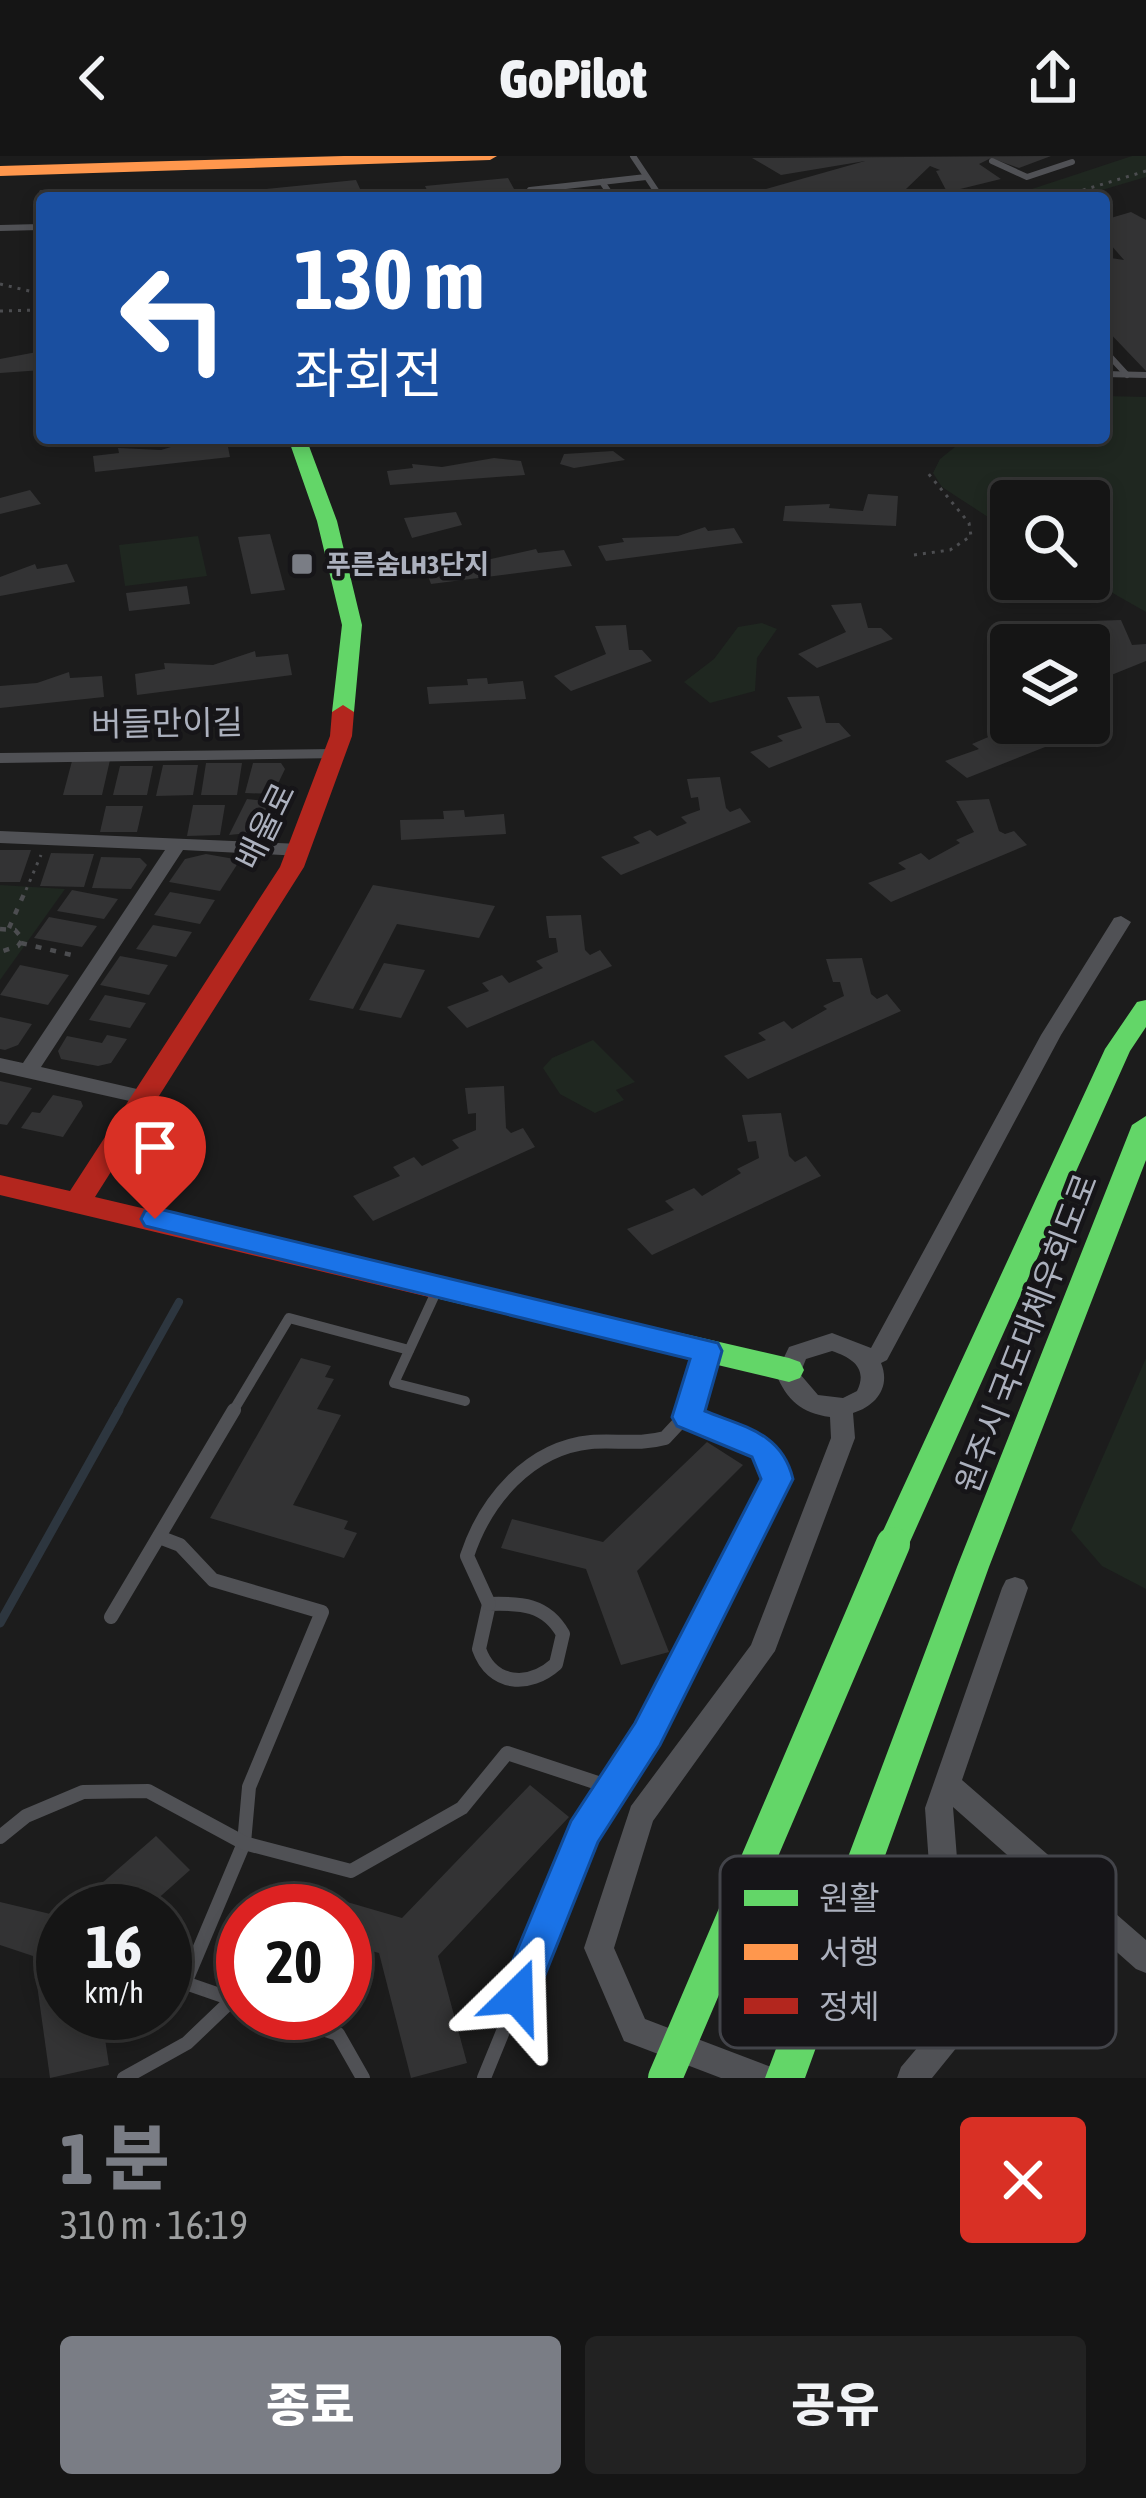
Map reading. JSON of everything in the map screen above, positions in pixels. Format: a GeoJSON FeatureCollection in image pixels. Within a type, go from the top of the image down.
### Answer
{"type":"FeatureCollection","features":[{"type":"Feature","properties":{"kind":"main road"},"geometry":{"type":"LineString","coordinates":[[0,169],[297,156]]}},
{"type":"Feature","properties":{"kind":"main road"},"geometry":{"type":"LineString","coordinates":[[191,161],[490,156]]}},
{"type":"Feature","properties":{"kind":"main road"},"geometry":{"type":"LineString","coordinates":[[191,161],[209,192]]}},
{"type":"Feature","properties":{"kind":"main road","name":"배울로"},"geometry":{"type":"LineString","coordinates":[[77,1201],[301,850],[335,754],[350,675],[352,625],[327,521],[299,444]]}},
{"type":"Feature","properties":{"kind":"main road"},"geometry":{"type":"LineString","coordinates":[[760,1856],[893,1544],[1118,1049],[1146,1008]]}},
{"type":"Feature","properties":{"kind":"main road","name":"원주시 국도대체우회도로"},"geometry":{"type":"LineString","coordinates":[[867,1856],[1146,1125]]}},
{"type":"Feature","properties":{"kind":"main road"},"geometry":{"type":"LineString","coordinates":[[0,1185],[789,1370]]}},
{"type":"Feature","properties":{"kind":"main road"},"geometry":{"type":"LineString","coordinates":[[665,2078],[720,1949]]}},
{"type":"Feature","properties":{"kind":"main road","name":"원주시 국도대체우회도로"},"geometry":{"type":"LineString","coordinates":[[785,2078],[796,2048]]}},
{"type":"Feature","properties":{"kind":"street","name":"버들만이길"},"geometry":{"type":"LineString","coordinates":[[0,758],[335,754]]}},
{"type":"Feature","properties":{"kind":"street"},"geometry":{"type":"LineString","coordinates":[[0,837],[301,850]]}},
{"type":"Feature","properties":{"kind":"street"},"geometry":{"type":"LineString","coordinates":[[29,1070],[178,844]]}},
{"type":"Feature","properties":{"kind":"street"},"geometry":{"type":"LineString","coordinates":[[867,1359],[879,1354],[1051,1035],[1121,922]]}},
{"type":"Feature","properties":{"kind":"street"},"geometry":{"type":"LineString","coordinates":[[0,1065],[143,1097]]}},
{"type":"Feature","properties":{"kind":"street"},"geometry":{"type":"LineString","coordinates":[[819,1342],[846,1345],[867,1359],[875,1379],[872,1390],[855,1405],[826,1408],[799,1396],[791,1386],[789,1370],[797,1353],[819,1342]]}},
{"type":"Feature","properties":{"kind":"street"},"geometry":{"type":"LineString","coordinates":[[760,2078],[635,2030],[599,1948],[641,1815],[762,1651],[843,1438],[841,1408]]}},
{"type":"Feature","properties":{"kind":"street"},"geometry":{"type":"LineString","coordinates":[[943,1856],[939,1808],[1015,1588]]}},
{"type":"Feature","properties":{"kind":"street"},"geometry":{"type":"LineString","coordinates":[[947,1784],[1029,1856]]}},
{"type":"Feature","properties":{"kind":"street"},"geometry":{"type":"LineString","coordinates":[[1116,1933],[1146,1959]]}},
{"type":"Feature","properties":{"kind":"street"},"geometry":{"type":"LineString","coordinates":[[912,2078],[937,2048]]}},
{"type":"Feature","properties":{"kind":"lane"},"geometry":{"type":"LineString","coordinates":[[633,156],[657,192]]}},
{"type":"Feature","properties":{"kind":"lane"},"geometry":{"type":"LineString","coordinates":[[992,161],[1027,177],[1072,162]]}},
{"type":"Feature","properties":{"kind":"lane"},"geometry":{"type":"LineString","coordinates":[[1036,163],[1056,169]]}},
{"type":"Feature","properties":{"kind":"lane"},"geometry":{"type":"LineString","coordinates":[[530,190],[646,177]]}},
{"type":"Feature","properties":{"kind":"lane"},"geometry":{"type":"LineString","coordinates":[[602,182],[609,192]]}},
{"type":"Feature","properties":{"kind":"lane"},"geometry":{"type":"LineString","coordinates":[[0,228],[36,227]]}},
{"type":"Feature","properties":{"kind":"lane"},"geometry":{"type":"LineString","coordinates":[[1110,357],[1127,375]]}},
{"type":"Feature","properties":{"kind":"lane"},"geometry":{"type":"LineString","coordinates":[[1110,374],[1146,375]]}},
{"type":"Feature","properties":{"kind":"lane"},"geometry":{"type":"LineString","coordinates":[[438,1289],[394,1383],[465,1401]]}},
{"type":"Feature","properties":{"kind":"lane"},"geometry":{"type":"LineString","coordinates":[[111,1617],[290,1318],[409,1350]]}},
{"type":"Feature","properties":{"kind":"lane"},"geometry":{"type":"LineString","coordinates":[[489,1604],[533,1605],[553,1618],[566,1636],[566,1647],[550,1673],[525,1682],[503,1679],[482,1663],[477,1639],[489,1604],[467,1556],[483,1514],[546,1457],[585,1442],[643,1445],[670,1435],[688,1417],[707,1351]]}},
{"type":"Feature","properties":{"kind":"lane"},"geometry":{"type":"LineString","coordinates":[[484,2078],[584,1833],[648,1734],[777,1479],[773,1460],[763,1448],[688,1417]]}},
{"type":"Feature","properties":{"kind":"lane"},"geometry":{"type":"LineString","coordinates":[[159,1537],[180,1545],[213,1580],[322,1612],[249,1787],[244,1843],[192,1966]]}},
{"type":"Feature","properties":{"kind":"lane"},"geometry":{"type":"LineString","coordinates":[[0,1837],[26,1816],[83,1792],[148,1791],[244,1843],[351,1870],[405,1844],[462,1808],[508,1754],[613,1788]]}},
{"type":"Feature","properties":{"kind":"lane"},"geometry":{"type":"LineString","coordinates":[[124,2078],[187,2043],[216,2019]]}},
{"type":"Feature","properties":{"kind":"lane"},"geometry":{"type":"LineString","coordinates":[[341,2040],[363,2078]]}},
{"type":"Feature","properties":{"kind":"path"},"geometry":{"type":"LineString","coordinates":[[1077,192],[1146,171]]}},
{"type":"Feature","properties":{"kind":"path"},"geometry":{"type":"LineString","coordinates":[[0,284],[36,293]]}},
{"type":"Feature","properties":{"kind":"path"},"geometry":{"type":"LineString","coordinates":[[0,311],[36,310]]}},
{"type":"Feature","properties":{"kind":"path"},"geometry":{"type":"LineString","coordinates":[[914,555],[950,550],[971,536],[970,523],[928,472]]}},
{"type":"Feature","properties":{"kind":"path"},"geometry":{"type":"LineString","coordinates":[[9,928],[47,839]]}},
{"type":"Feature","properties":{"kind":"path"},"geometry":{"type":"LineString","coordinates":[[0,929],[22,935],[21,943]]}},
{"type":"Feature","properties":{"kind":"path"},"geometry":{"type":"LineString","coordinates":[[0,952],[21,943],[99,961]]}},
{"type":"Feature","properties":{"kind":"shaded area"},"geometry":{"type":"Polygon","coordinates":[[[1132,156],[1146,156],[1146,177],[1095,192],[1023,192],[1132,156]]]}},
{"type":"Feature","properties":{"kind":"shaded area"},"geometry":{"type":"Polygon","coordinates":[[[1110,396],[1146,397],[1146,612],[1110,592],[1110,480],[990,480],[990,518],[942,487],[933,473],[940,459],[959,444],[1110,444],[1110,396]]]}},
{"type":"Feature","properties":{"kind":"shaded area"},"geometry":{"type":"Polygon","coordinates":[[[198,536],[207,576],[125,586],[119,545],[198,536]]]}},
{"type":"Feature","properties":{"kind":"shaded area"},"geometry":{"type":"Polygon","coordinates":[[[762,623],[777,629],[757,658],[755,691],[710,703],[684,682],[714,659],[738,627],[762,623]]]}},
{"type":"Feature","properties":{"kind":"shaded area"},"geometry":{"type":"Polygon","coordinates":[[[0,885],[65,889],[0,980],[0,885]]]}},
{"type":"Feature","properties":{"kind":"shaded area"},"geometry":{"type":"Polygon","coordinates":[[[593,1040],[635,1082],[616,1090],[624,1100],[595,1113],[560,1094],[543,1068],[552,1058],[593,1040]]]}},
{"type":"Feature","properties":{"kind":"shaded area"},"geometry":{"type":"Polygon","coordinates":[[[1146,1358],[1146,1589],[1102,1566],[1071,1530],[1146,1358]]]}},
{"type":"Feature","properties":{"kind":"building"},"geometry":{"type":"Polygon","coordinates":[[[1051,156],[1019,168],[991,158],[979,164],[1001,179],[952,191],[946,190],[936,171],[940,170],[930,166],[906,189],[893,192],[777,192],[766,189],[865,161],[781,175],[752,158],[1051,156]]]}},
{"type":"Feature","properties":{"kind":"building"},"geometry":{"type":"Polygon","coordinates":[[[508,178],[516,192],[428,192],[425,186],[508,178]]]}},
{"type":"Feature","properties":{"kind":"building"},"geometry":{"type":"Polygon","coordinates":[[[356,180],[361,191],[267,192],[356,180]]]}},
{"type":"Feature","properties":{"kind":"building"},"geometry":{"type":"Polygon","coordinates":[[[92,190],[101,192],[39,192],[92,190]]]}},
{"type":"Feature","properties":{"kind":"building"},"geometry":{"type":"Polygon","coordinates":[[[1131,212],[1146,220],[1146,371],[1110,333],[1110,258],[1124,260],[1110,244],[1110,218],[1131,212]]]}},
{"type":"Feature","properties":{"kind":"building"},"geometry":{"type":"Polygon","coordinates":[[[36,352],[36,370],[0,373],[0,359],[36,352]]]}},
{"type":"Feature","properties":{"kind":"building"},"geometry":{"type":"Polygon","coordinates":[[[181,444],[227,444],[230,457],[95,472],[93,456],[119,453],[118,448],[161,450],[181,444]]]}},
{"type":"Feature","properties":{"kind":"building"},"geometry":{"type":"Polygon","coordinates":[[[613,451],[625,460],[574,468],[560,464],[564,454],[613,451]]]}},
{"type":"Feature","properties":{"kind":"building"},"geometry":{"type":"Polygon","coordinates":[[[494,458],[521,461],[525,475],[390,485],[387,471],[413,468],[412,464],[442,467],[494,458]]]}},
{"type":"Feature","properties":{"kind":"building"},"geometry":{"type":"Polygon","coordinates":[[[30,490],[41,504],[0,514],[0,498],[30,490]]]}},
{"type":"Feature","properties":{"kind":"building"},"geometry":{"type":"Polygon","coordinates":[[[868,494],[898,496],[896,526],[783,521],[785,506],[830,504],[829,508],[863,511],[868,494]]]}},
{"type":"Feature","properties":{"kind":"building"},"geometry":{"type":"Polygon","coordinates":[[[456,512],[462,525],[412,538],[404,518],[456,512]]]}},
{"type":"Feature","properties":{"kind":"building"},"geometry":{"type":"Polygon","coordinates":[[[705,527],[708,531],[734,528],[743,543],[606,561],[598,546],[624,542],[622,538],[678,536],[705,527]]]}},
{"type":"Feature","properties":{"kind":"building"},"geometry":{"type":"Polygon","coordinates":[[[270,534],[285,590],[251,594],[238,537],[270,534]]]}},
{"type":"Feature","properties":{"kind":"building"},"geometry":{"type":"Polygon","coordinates":[[[536,549],[538,553],[564,550],[572,566],[431,584],[425,568],[451,564],[450,560],[482,561],[536,549]]]}},
{"type":"Feature","properties":{"kind":"building"},"geometry":{"type":"Polygon","coordinates":[[[35,564],[37,569],[67,564],[75,582],[0,596],[0,577],[35,564]]]}},
{"type":"Feature","properties":{"kind":"building"},"geometry":{"type":"Polygon","coordinates":[[[187,586],[190,604],[129,611],[126,593],[187,586]]]}},
{"type":"Feature","properties":{"kind":"building"},"geometry":{"type":"Polygon","coordinates":[[[861,603],[868,628],[881,628],[893,639],[817,668],[798,654],[846,632],[831,605],[861,603]]]}},
{"type":"Feature","properties":{"kind":"building"},"geometry":{"type":"Polygon","coordinates":[[[1121,620],[1132,645],[1146,644],[1146,661],[1110,676],[1110,624],[1091,621],[1121,620]]]}},
{"type":"Feature","properties":{"kind":"building"},"geometry":{"type":"Polygon","coordinates":[[[626,625],[629,650],[642,650],[652,661],[571,691],[554,676],[606,654],[595,626],[626,625]]]}},
{"type":"Feature","properties":{"kind":"building"},"geometry":{"type":"Polygon","coordinates":[[[255,651],[256,657],[288,654],[292,675],[137,695],[135,674],[165,669],[164,663],[213,665],[255,651]]]}},
{"type":"Feature","properties":{"kind":"building"},"geometry":{"type":"Polygon","coordinates":[[[69,672],[70,678],[102,676],[104,697],[0,708],[0,686],[37,683],[69,672]]]}},
{"type":"Feature","properties":{"kind":"building"},"geometry":{"type":"Polygon","coordinates":[[[487,678],[488,684],[523,681],[526,699],[429,704],[427,687],[468,685],[467,679],[487,678]]]}},
{"type":"Feature","properties":{"kind":"building"},"geometry":{"type":"Polygon","coordinates":[[[819,696],[826,723],[839,723],[851,736],[769,768],[750,752],[783,741],[777,736],[802,728],[787,697],[819,696]]]}},
{"type":"Feature","properties":{"kind":"building"},"geometry":{"type":"Polygon","coordinates":[[[990,736],[990,744],[1053,744],[967,778],[945,761],[979,749],[972,744],[990,736]]]}},
{"type":"Feature","properties":{"kind":"building"},"geometry":{"type":"Polygon","coordinates":[[[110,760],[102,795],[63,795],[72,761],[110,760]]]}},
{"type":"Feature","properties":{"kind":"building"},"geometry":{"type":"Polygon","coordinates":[[[206,763],[242,763],[237,795],[201,795],[206,763]]]}},
{"type":"Feature","properties":{"kind":"building"},"geometry":{"type":"Polygon","coordinates":[[[253,763],[281,763],[285,769],[273,794],[245,793],[253,763]]]}},
{"type":"Feature","properties":{"kind":"building"},"geometry":{"type":"Polygon","coordinates":[[[163,765],[198,765],[193,795],[156,796],[163,765]]]}},
{"type":"Feature","properties":{"kind":"building"},"geometry":{"type":"Polygon","coordinates":[[[120,766],[153,766],[147,795],[113,795],[120,766]]]}},
{"type":"Feature","properties":{"kind":"building"},"geometry":{"type":"Polygon","coordinates":[[[720,777],[726,808],[730,812],[740,808],[751,822],[621,875],[601,857],[640,843],[633,837],[650,830],[657,836],[687,823],[681,817],[700,810],[698,797],[691,798],[687,779],[720,777]]]}},
{"type":"Feature","properties":{"kind":"building"},"geometry":{"type":"Polygon","coordinates":[[[247,799],[273,802],[259,832],[229,835],[247,799]]]}},
{"type":"Feature","properties":{"kind":"building"},"geometry":{"type":"Polygon","coordinates":[[[989,799],[999,831],[1014,831],[1027,845],[891,902],[868,883],[906,869],[898,863],[921,853],[929,860],[960,843],[956,840],[974,832],[956,801],[989,799]]]}},
{"type":"Feature","properties":{"kind":"building"},"geometry":{"type":"Polygon","coordinates":[[[193,805],[225,805],[220,835],[187,836],[193,805]]]}},
{"type":"Feature","properties":{"kind":"building"},"geometry":{"type":"Polygon","coordinates":[[[106,806],[143,806],[137,832],[100,832],[106,806]]]}},
{"type":"Feature","properties":{"kind":"building"},"geometry":{"type":"Polygon","coordinates":[[[464,810],[465,817],[504,814],[506,834],[401,840],[400,820],[444,819],[443,811],[464,810]]]}},
{"type":"Feature","properties":{"kind":"building"},"geometry":{"type":"Polygon","coordinates":[[[0,850],[31,850],[20,882],[0,882],[0,850]]]}},
{"type":"Feature","properties":{"kind":"building"},"geometry":{"type":"Polygon","coordinates":[[[51,853],[94,854],[84,887],[40,886],[51,853]]]}},
{"type":"Feature","properties":{"kind":"building"},"geometry":{"type":"Polygon","coordinates":[[[206,854],[240,860],[220,891],[169,882],[185,859],[206,854]]]}},
{"type":"Feature","properties":{"kind":"building"},"geometry":{"type":"Polygon","coordinates":[[[101,857],[140,858],[147,865],[131,889],[92,888],[101,857]]]}},
{"type":"Feature","properties":{"kind":"building"},"geometry":{"type":"Polygon","coordinates":[[[373,885],[495,906],[479,938],[397,924],[353,1009],[309,1000],[373,885]]]}},
{"type":"Feature","properties":{"kind":"building"},"geometry":{"type":"Polygon","coordinates":[[[72,890],[118,899],[104,919],[57,911],[72,890]]]}},
{"type":"Feature","properties":{"kind":"building"},"geometry":{"type":"Polygon","coordinates":[[[170,892],[215,900],[200,924],[154,915],[170,892]]]}},
{"type":"Feature","properties":{"kind":"building"},"geometry":{"type":"Polygon","coordinates":[[[581,915],[585,950],[590,955],[600,950],[612,966],[467,1028],[447,1007],[489,991],[482,983],[502,975],[509,983],[543,968],[536,961],[558,952],[556,938],[549,938],[546,916],[581,915]]]}},
{"type":"Feature","properties":{"kind":"building"},"geometry":{"type":"Polygon","coordinates":[[[49,917],[97,926],[82,947],[34,938],[49,917]]]}},
{"type":"Feature","properties":{"kind":"building"},"geometry":{"type":"Polygon","coordinates":[[[153,925],[192,932],[176,957],[136,949],[153,925]]]}},
{"type":"Feature","properties":{"kind":"building"},"geometry":{"type":"Polygon","coordinates":[[[120,956],[168,965],[149,995],[100,985],[120,956]]]}},
{"type":"Feature","properties":{"kind":"building"},"geometry":{"type":"Polygon","coordinates":[[[862,958],[871,994],[877,999],[887,994],[901,1011],[748,1079],[724,1056],[766,1040],[758,1033],[784,1021],[792,1029],[827,1009],[823,1006],[844,996],[840,982],[833,982],[826,959],[862,958]]]}},
{"type":"Feature","properties":{"kind":"building"},"geometry":{"type":"Polygon","coordinates":[[[384,963],[425,970],[401,1018],[359,1010],[384,963]]]}},
{"type":"Feature","properties":{"kind":"building"},"geometry":{"type":"Polygon","coordinates":[[[20,965],[69,975],[48,1005],[0,995],[20,965]]]}},
{"type":"Feature","properties":{"kind":"building"},"geometry":{"type":"Polygon","coordinates":[[[105,995],[146,1003],[130,1028],[89,1020],[105,995]]]}},
{"type":"Feature","properties":{"kind":"building"},"geometry":{"type":"Polygon","coordinates":[[[0,1017],[32,1024],[18,1045],[5,1050],[0,1049],[0,1017]]]}},
{"type":"Feature","properties":{"kind":"building"},"geometry":{"type":"Polygon","coordinates":[[[107,1035],[127,1039],[111,1063],[98,1066],[61,1059],[58,1051],[67,1036],[102,1043],[107,1035]]]}},
{"type":"Feature","properties":{"kind":"building"},"geometry":{"type":"Polygon","coordinates":[[[0,1081],[32,1088],[7,1125],[0,1124],[0,1081]]]}},
{"type":"Feature","properties":{"kind":"building"},"geometry":{"type":"Polygon","coordinates":[[[504,1086],[506,1128],[511,1133],[523,1128],[535,1147],[373,1221],[353,1196],[400,1176],[393,1167],[414,1157],[422,1166],[459,1148],[452,1140],[476,1130],[476,1113],[468,1114],[465,1088],[504,1086]]]}},
{"type":"Feature","properties":{"kind":"building"},"geometry":{"type":"Polygon","coordinates":[[[53,1095],[81,1101],[83,1106],[63,1137],[21,1128],[32,1112],[40,1113],[53,1095]]]}},
{"type":"Feature","properties":{"kind":"building"},"geometry":{"type":"Polygon","coordinates":[[[781,1113],[789,1156],[795,1162],[806,1156],[821,1176],[652,1255],[627,1229],[674,1210],[665,1201],[694,1188],[702,1196],[741,1173],[737,1169],[759,1158],[756,1141],[748,1142],[742,1115],[781,1113]]]}},
{"type":"Feature","properties":{"kind":"building"},"geometry":{"type":"Polygon","coordinates":[[[301,1358],[331,1366],[325,1377],[334,1379],[317,1409],[341,1415],[293,1505],[348,1521],[344,1529],[357,1533],[344,1558],[210,1518],[301,1358]]]}},
{"type":"Feature","properties":{"kind":"building"},"geometry":{"type":"Polygon","coordinates":[[[707,1442],[743,1465],[637,1571],[669,1652],[621,1665],[586,1569],[501,1548],[512,1519],[603,1542],[707,1442]]]}},
{"type":"Feature","properties":{"kind":"building"},"geometry":{"type":"Polygon","coordinates":[[[530,1785],[569,1817],[438,1956],[467,2063],[411,2078],[379,1953],[372,1951],[372,1909],[402,1918],[530,1785]]]}},
{"type":"Feature","properties":{"kind":"building"},"geometry":{"type":"Polygon","coordinates":[[[156,1836],[190,1870],[174,1884],[101,1884],[156,1836]]]}},
{"type":"Feature","properties":{"kind":"building"},"geometry":{"type":"Polygon","coordinates":[[[0,1902],[36,1911],[36,1978],[33,1956],[0,1945],[0,1902]]]}},
{"type":"Feature","properties":{"kind":"building"},"geometry":{"type":"Polygon","coordinates":[[[45,2040],[105,2040],[109,2065],[50,2078],[45,2040]]]}},
{"type":"Feature","properties":{"kind":"waterway"},"geometry":{"type":"LineString","coordinates":[[117,1413],[179,1302]]}},
{"type":"Feature","properties":{"kind":"waterway"},"geometry":{"type":"LineString","coordinates":[[0,1623],[119,1410]]}},
{"type":"Feature","properties":{"kind":"traffic: fast"},"geometry":{"type":"LineString","coordinates":[[299,444],[327,521],[352,625],[343,712]]}},
{"type":"Feature","properties":{"kind":"traffic: fast"},"geometry":{"type":"LineString","coordinates":[[893,1544],[1118,1049],[1146,1008]]}},
{"type":"Feature","properties":{"kind":"traffic: fast"},"geometry":{"type":"LineString","coordinates":[[867,1856],[973,1567],[1146,1125]]}},
{"type":"Feature","properties":{"kind":"traffic: fast"},"geometry":{"type":"LineString","coordinates":[[433,1287],[789,1370]]}},
{"type":"Feature","properties":{"kind":"traffic: fast"},"geometry":{"type":"LineString","coordinates":[[760,1856],[893,1544]]}},
{"type":"Feature","properties":{"kind":"traffic: fast"},"geometry":{"type":"LineString","coordinates":[[665,2078],[720,1949]]}},
{"type":"Feature","properties":{"kind":"traffic: fast"},"geometry":{"type":"LineString","coordinates":[[785,2078],[796,2048]]}},
{"type":"Feature","properties":{"kind":"traffic: slow"},"geometry":{"type":"LineString","coordinates":[[0,171],[490,156]]}},
{"type":"Feature","properties":{"kind":"traffic: jam"},"geometry":{"type":"LineString","coordinates":[[78,1201],[292,867],[341,736],[343,712]]}},
{"type":"Feature","properties":{"kind":"traffic: jam"},"geometry":{"type":"LineString","coordinates":[[0,1185],[433,1287]]}},
{"type":"Feature","properties":{"kind":"place","name":"푸른숨LH3단지"},"geometry":{"type":"Point","coordinates":[302,564]}},
{"type":"Feature","properties":{"kind":"route"},"geometry":{"type":"LineString","coordinates":[[155,1219],[707,1351],[688,1417],[763,1448],[773,1460],[777,1479],[648,1734],[584,1833],[517,1996]]}}]}
